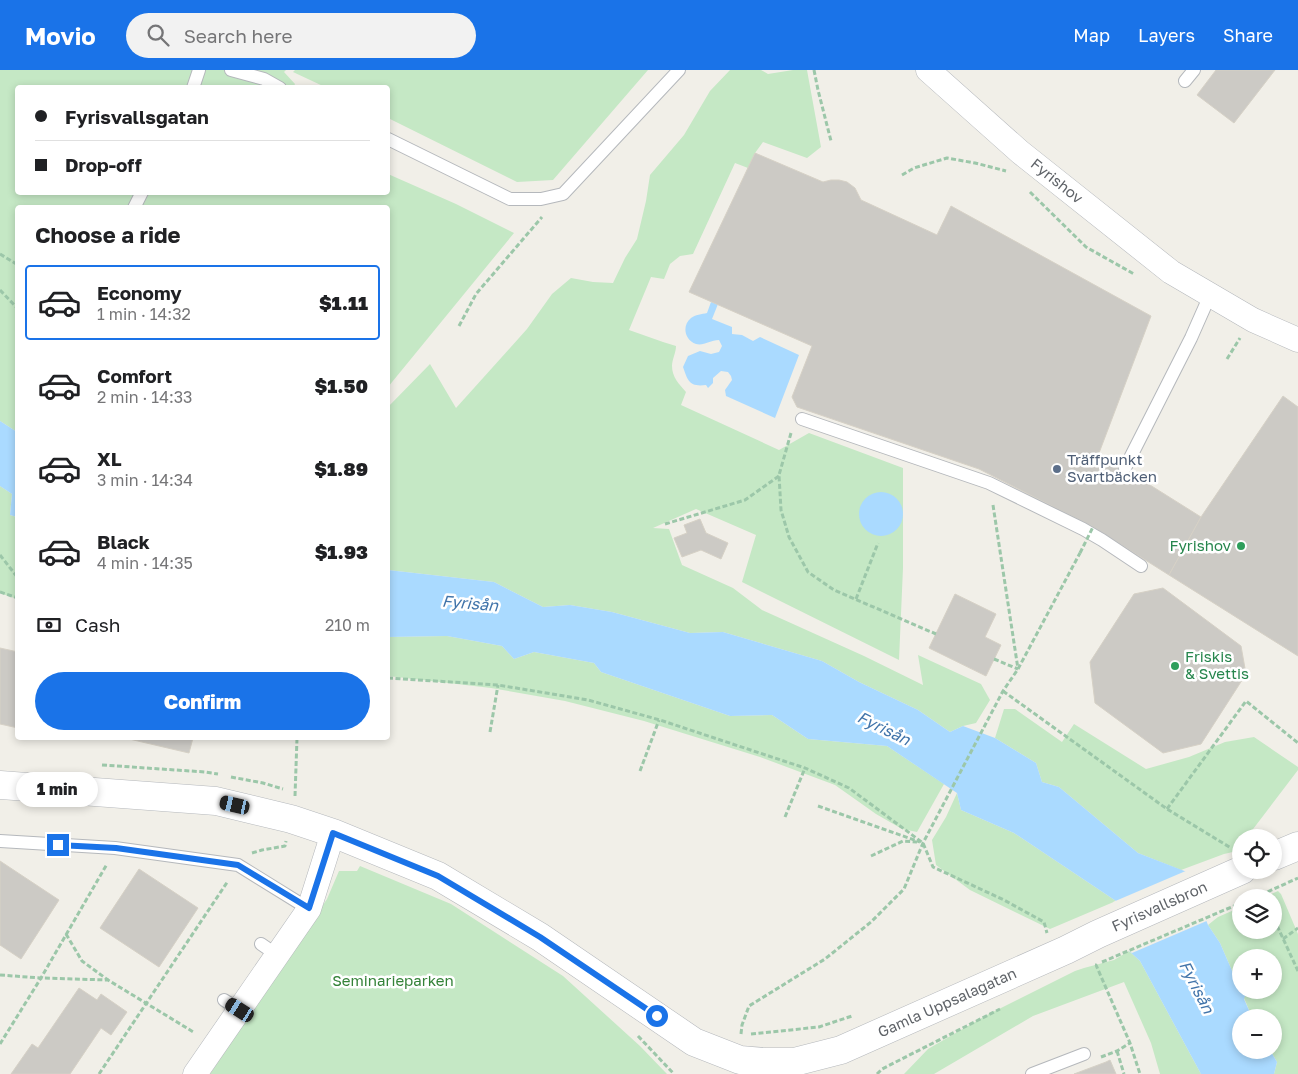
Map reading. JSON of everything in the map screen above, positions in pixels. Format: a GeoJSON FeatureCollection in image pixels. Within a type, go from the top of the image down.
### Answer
{"type":"FeatureCollection","features":[{"type":"Feature","properties":{"kind":"street","name":"Fyrishov"},"geometry":{"type":"LineString","coordinates":[[928,70],[1020,152],[1171,272],[1252,320],[1298,340]]}},
{"type":"Feature","properties":{"kind":"street","name":"Gamla Uppsalagatan"},"geometry":{"type":"LineString","coordinates":[[0,785],[216,801],[297,802],[333,833],[438,876],[540,937],[694,1042],[741,1047],[765,1062],[796,1068],[841,1050],[1098,934]]}},
{"type":"Feature","properties":{"kind":"street"},"geometry":{"type":"LineString","coordinates":[[195,1074],[214,1046],[232,1005],[269,950],[309,908],[333,833]]}},
{"type":"Feature","properties":{"kind":"street"},"geometry":{"type":"LineString","coordinates":[[1282,853],[1298,846]]}},
{"type":"Feature","properties":{"kind":"street","name":"Fyrisvallsbron"},"geometry":{"type":"LineString","coordinates":[[1098,934],[1232,867]]}},
{"type":"Feature","properties":{"kind":"lane"},"geometry":{"type":"LineString","coordinates":[[194,85],[199,70]]}},
{"type":"Feature","properties":{"kind":"lane"},"geometry":{"type":"LineString","coordinates":[[231,70],[264,79],[275,85]]}},
{"type":"Feature","properties":{"kind":"lane"},"geometry":{"type":"LineString","coordinates":[[390,140],[510,198],[541,198],[562,194],[679,70]]}},
{"type":"Feature","properties":{"kind":"lane"},"geometry":{"type":"LineString","coordinates":[[1185,81],[1194,70]]}},
{"type":"Feature","properties":{"kind":"lane"},"geometry":{"type":"LineString","coordinates":[[1125,468],[1191,338],[1210,295]]}},
{"type":"Feature","properties":{"kind":"lane"},"geometry":{"type":"LineString","coordinates":[[802,419],[989,483],[1083,529],[1140,566]]}},
{"type":"Feature","properties":{"kind":"lane"},"geometry":{"type":"LineString","coordinates":[[0,841],[116,848],[238,865],[309,908]]}},
{"type":"Feature","properties":{"kind":"lane"},"geometry":{"type":"LineString","coordinates":[[1032,1074],[1084,1054]]}},
{"type":"Feature","properties":{"kind":"path"},"geometry":{"type":"LineString","coordinates":[[814,70],[831,141]]}},
{"type":"Feature","properties":{"kind":"path"},"geometry":{"type":"LineString","coordinates":[[902,175],[914,168],[947,158],[1009,171]]}},
{"type":"Feature","properties":{"kind":"path"},"geometry":{"type":"LineString","coordinates":[[459,326],[476,294],[562,194]]}},
{"type":"Feature","properties":{"kind":"path"},"geometry":{"type":"LineString","coordinates":[[0,254],[15,263]]}},
{"type":"Feature","properties":{"kind":"path"},"geometry":{"type":"LineString","coordinates":[[0,290],[15,306]]}},
{"type":"Feature","properties":{"kind":"path"},"geometry":{"type":"LineString","coordinates":[[802,419],[793,428],[779,475],[781,510],[789,537],[808,572],[834,590],[936,634]]}},
{"type":"Feature","properties":{"kind":"path"},"geometry":{"type":"LineString","coordinates":[[665,524],[745,500],[779,475]]}},
{"type":"Feature","properties":{"kind":"path"},"geometry":{"type":"LineString","coordinates":[[989,483],[1018,669]]}},
{"type":"Feature","properties":{"kind":"path"},"geometry":{"type":"LineString","coordinates":[[741,1047],[742,1025],[749,1006],[825,959],[871,922],[904,889],[922,843],[1003,691],[1018,669],[1093,527]]}},
{"type":"Feature","properties":{"kind":"path"},"geometry":{"type":"LineString","coordinates":[[856,599],[878,542]]}},
{"type":"Feature","properties":{"kind":"path"},"geometry":{"type":"LineString","coordinates":[[0,555],[15,574]]}},
{"type":"Feature","properties":{"kind":"path"},"geometry":{"type":"LineString","coordinates":[[0,592],[15,597]]}},
{"type":"Feature","properties":{"kind":"path"},"geometry":{"type":"LineString","coordinates":[[994,659],[1018,669]]}},
{"type":"Feature","properties":{"kind":"path"},"geometry":{"type":"LineString","coordinates":[[390,678],[498,685],[588,700],[660,720],[804,768],[849,788],[922,843]]}},
{"type":"Feature","properties":{"kind":"path"},"geometry":{"type":"LineString","coordinates":[[490,732],[498,685]]}},
{"type":"Feature","properties":{"kind":"path"},"geometry":{"type":"LineString","coordinates":[[1003,691],[1167,808],[1232,866]]}},
{"type":"Feature","properties":{"kind":"path"},"geometry":{"type":"LineString","coordinates":[[1167,808],[1246,702],[1298,742]]}},
{"type":"Feature","properties":{"kind":"path"},"geometry":{"type":"LineString","coordinates":[[640,771],[660,720]]}},
{"type":"Feature","properties":{"kind":"path"},"geometry":{"type":"LineString","coordinates":[[99,1074],[245,855],[285,846],[297,802],[297,740]]}},
{"type":"Feature","properties":{"kind":"path"},"geometry":{"type":"LineString","coordinates":[[95,765],[205,772],[263,783],[297,802]]}},
{"type":"Feature","properties":{"kind":"path"},"geometry":{"type":"LineString","coordinates":[[785,817],[804,768]]}},
{"type":"Feature","properties":{"kind":"path"},"geometry":{"type":"LineString","coordinates":[[818,806],[922,843]]}},
{"type":"Feature","properties":{"kind":"path"},"geometry":{"type":"LineString","coordinates":[[871,856],[903,841],[922,843]]}},
{"type":"Feature","properties":{"kind":"path"},"geometry":{"type":"LineString","coordinates":[[0,1044],[41,978],[116,848]]}},
{"type":"Feature","properties":{"kind":"path"},"geometry":{"type":"LineString","coordinates":[[1274,889],[1298,878]]}},
{"type":"Feature","properties":{"kind":"path"},"geometry":{"type":"LineString","coordinates":[[1089,967],[1232,907]]}},
{"type":"Feature","properties":{"kind":"path"},"geometry":{"type":"LineString","coordinates":[[1298,928],[1283,939],[1298,971]]}},
{"type":"Feature","properties":{"kind":"path"},"geometry":{"type":"LineString","coordinates":[[1047,935],[1054,931]]}},
{"type":"Feature","properties":{"kind":"path"},"geometry":{"type":"LineString","coordinates":[[66,934],[82,961],[108,980],[214,1046]]}},
{"type":"Feature","properties":{"kind":"path"},"geometry":{"type":"LineString","coordinates":[[1096,964],[1130,1043],[1140,1074]]}},
{"type":"Feature","properties":{"kind":"path"},"geometry":{"type":"LineString","coordinates":[[0,975],[108,980]]}},
{"type":"Feature","properties":{"kind":"path"},"geometry":{"type":"LineString","coordinates":[[751,1034],[819,1027],[854,1015]]}},
{"type":"Feature","properties":{"kind":"path"},"geometry":{"type":"LineString","coordinates":[[632,1031],[674,1074]]}},
{"type":"Feature","properties":{"kind":"path"},"geometry":{"type":"LineString","coordinates":[[734,1032],[741,1047]]}},
{"type":"Feature","properties":{"kind":"path"},"geometry":{"type":"LineString","coordinates":[[1084,1054],[1095,1060],[1117,1051],[1130,1043]]}},
{"type":"Feature","properties":{"kind":"path"},"geometry":{"type":"LineString","coordinates":[[1117,1051],[1124,1074]]}},
{"type":"Feature","properties":{"kind":"green space"},"geometry":{"type":"Polygon","coordinates":[[[0,70],[286,70],[284,72],[295,84],[15,85],[15,195],[390,195],[390,175],[456,204],[514,233],[390,385],[390,205],[15,205],[15,431],[0,421],[0,70]]]}},
{"type":"Feature","properties":{"kind":"green space"},"geometry":{"type":"Polygon","coordinates":[[[295,70],[648,70],[553,180],[517,182],[390,119],[390,85],[321,85],[293,72],[295,70]]]}},
{"type":"Feature","properties":{"kind":"green space"},"geometry":{"type":"Polygon","coordinates":[[[730,70],[761,70],[768,74],[807,70],[821,147],[807,158],[763,142],[748,168],[735,163],[693,254],[680,256],[670,264],[664,279],[651,277],[629,330],[676,346],[672,370],[676,380],[686,392],[681,405],[779,450],[809,433],[903,468],[903,568],[899,660],[742,582],[756,535],[696,509],[653,528],[669,529],[682,565],[733,588],[762,610],[923,685],[918,655],[981,684],[990,700],[976,723],[950,732],[918,710],[859,682],[822,661],[723,632],[690,633],[612,612],[570,605],[543,607],[494,582],[390,570],[390,405],[430,364],[456,408],[527,329],[552,294],[571,278],[613,283],[637,239],[650,175],[684,135],[710,91],[730,70]]]}},
{"type":"Feature","properties":{"kind":"green space"},"geometry":{"type":"Polygon","coordinates":[[[0,486],[12,494],[10,515],[15,516],[15,598],[0,593],[0,486]]]}},
{"type":"Feature","properties":{"kind":"green space"},"geometry":{"type":"Polygon","coordinates":[[[447,636],[502,646],[514,659],[534,652],[594,663],[601,672],[730,716],[772,715],[808,739],[887,746],[944,784],[917,832],[902,829],[876,814],[835,785],[760,757],[644,721],[565,701],[491,688],[390,676],[390,637],[447,636]]]}},
{"type":"Feature","properties":{"kind":"green space"},"geometry":{"type":"Polygon","coordinates":[[[1004,709],[1015,709],[1062,742],[1074,724],[1146,769],[1189,757],[1225,742],[1254,737],[1298,767],[1298,770],[1253,829],[1232,829],[1232,852],[1181,870],[1138,853],[1059,787],[1042,782],[1036,763],[995,738],[1004,709]]]}},
{"type":"Feature","properties":{"kind":"green space"},"geometry":{"type":"Polygon","coordinates":[[[957,793],[961,810],[1014,833],[1116,901],[1050,929],[970,890],[936,865],[932,840],[946,817],[957,793]]]}},
{"type":"Feature","properties":{"kind":"green space","name":"Seminarieparken"},"geometry":{"type":"Polygon","coordinates":[[[360,866],[451,904],[563,976],[640,1046],[667,1074],[210,1074],[327,899],[339,871],[357,871],[360,866]]]}},
{"type":"Feature","properties":{"kind":"green space"},"geometry":{"type":"Polygon","coordinates":[[[1282,896],[1298,934],[1298,1074],[1274,1074],[1277,1062],[1275,1059],[1282,1059],[1282,1009],[1249,1009],[1244,999],[1282,999],[1282,949],[1232,949],[1232,971],[1220,943],[1208,925],[1218,917],[1232,911],[1232,939],[1282,939],[1282,896]]]}},
{"type":"Feature","properties":{"kind":"green space"},"geometry":{"type":"Polygon","coordinates":[[[1129,951],[1140,961],[1201,1074],[1160,1074],[1151,1043],[1124,982],[1033,1016],[934,1074],[904,1074],[928,1049],[987,1015],[1075,971],[1114,960],[1129,951]]]}},
{"type":"Feature","properties":{"kind":"water"},"geometry":{"type":"Polygon","coordinates":[[[711,302],[718,304],[712,319],[732,327],[732,334],[742,335],[753,341],[760,337],[799,355],[775,418],[726,396],[725,390],[732,380],[728,372],[721,371],[713,378],[713,383],[708,388],[706,385],[693,384],[688,379],[683,367],[688,356],[700,351],[711,354],[719,352],[722,346],[719,340],[696,344],[689,339],[685,328],[691,318],[707,313],[711,302]]]}},
{"type":"Feature","properties":{"kind":"water"},"geometry":{"type":"Polygon","coordinates":[[[0,421],[15,431],[15,516],[10,515],[12,494],[0,486],[0,421]]]}},
{"type":"Feature","properties":{"kind":"water"},"geometry":{"type":"Polygon","coordinates":[[[881,492],[893,496],[899,502],[903,514],[899,526],[893,532],[881,536],[869,532],[863,526],[859,514],[863,502],[869,496],[881,492]]]}},
{"type":"Feature","properties":{"kind":"water","name":"Fyrisån"},"geometry":{"type":"Polygon","coordinates":[[[390,570],[494,582],[543,607],[570,605],[612,612],[690,633],[723,632],[822,661],[859,682],[918,710],[950,732],[963,726],[995,738],[1036,763],[1042,782],[1059,787],[1138,853],[1187,872],[1208,925],[1220,943],[1232,971],[1232,999],[1244,999],[1248,1009],[1232,1009],[1232,1059],[1275,1059],[1277,1062],[1274,1074],[1201,1074],[1140,961],[1129,951],[1116,901],[1014,833],[961,810],[957,793],[887,746],[808,739],[772,715],[730,716],[601,672],[594,663],[534,652],[514,659],[502,646],[447,636],[390,637],[390,570]]]}},
{"type":"Feature","properties":{"kind":"pier"},"geometry":{"type":"Polygon","coordinates":[[[1188,870],[1209,920],[1132,953],[1126,949],[1113,902],[1188,870]]]}},
{"type":"Feature","properties":{"kind":"building"},"geometry":{"type":"Polygon","coordinates":[[[1216,70],[1275,70],[1234,123],[1197,95],[1216,70]]]}},
{"type":"Feature","properties":{"kind":"building","name":"Fyrishov"},"geometry":{"type":"Polygon","coordinates":[[[755,153],[823,182],[839,180],[847,182],[855,188],[861,200],[937,235],[951,206],[1151,316],[1099,453],[1201,517],[1169,575],[1093,527],[979,469],[797,407],[792,397],[812,346],[689,292],[755,153]]]}},
{"type":"Feature","properties":{"kind":"building","name":"Fyrishov"},"geometry":{"type":"Polygon","coordinates":[[[1283,396],[1298,407],[1298,656],[1169,575],[1201,517],[1283,396]]]}},
{"type":"Feature","properties":{"kind":"building"},"geometry":{"type":"Polygon","coordinates":[[[700,519],[706,533],[728,543],[721,559],[701,550],[682,557],[674,538],[687,533],[684,525],[700,519]]]}},
{"type":"Feature","properties":{"kind":"building"},"geometry":{"type":"Polygon","coordinates":[[[1163,588],[1241,646],[1246,674],[1201,744],[1163,753],[1095,703],[1090,662],[1134,594],[1163,588]]]}},
{"type":"Feature","properties":{"kind":"building"},"geometry":{"type":"Polygon","coordinates":[[[955,594],[996,614],[985,637],[1001,645],[986,676],[929,648],[955,594]]]}},
{"type":"Feature","properties":{"kind":"building"},"geometry":{"type":"Polygon","coordinates":[[[0,648],[15,651],[15,727],[0,724],[0,648]]]}},
{"type":"Feature","properties":{"kind":"building"},"geometry":{"type":"Polygon","coordinates":[[[134,740],[192,740],[189,753],[134,740]]]}},
{"type":"Feature","properties":{"kind":"building"},"geometry":{"type":"Polygon","coordinates":[[[0,861],[59,900],[21,959],[0,945],[0,861]]]}},
{"type":"Feature","properties":{"kind":"building"},"geometry":{"type":"Polygon","coordinates":[[[139,869],[198,908],[159,967],[100,928],[139,869]]]}},
{"type":"Feature","properties":{"kind":"building"},"geometry":{"type":"Polygon","coordinates":[[[79,988],[97,1000],[101,994],[127,1012],[111,1035],[101,1028],[70,1074],[11,1074],[32,1044],[38,1048],[79,988]]]}},
{"type":"Feature","properties":{"kind":"building"},"geometry":{"type":"Polygon","coordinates":[[[1110,1060],[1116,1074],[1074,1074],[1106,1062],[1110,1060]]]}},
{"type":"Feature","properties":{"kind":"place","name":"Träffpunkt Svartbäcken"},"geometry":{"type":"Point","coordinates":[1057,469]}},
{"type":"Feature","properties":{"kind":"place","name":"Fyrishov"},"geometry":{"type":"Point","coordinates":[1241,546]}},
{"type":"Feature","properties":{"kind":"place","name":"Friskis & Svettis"},"geometry":{"type":"Point","coordinates":[1175,666]}},
{"type":"Feature","properties":{"kind":"route"},"geometry":{"type":"LineString","coordinates":[[58,845],[116,848],[238,865],[309,908],[333,833],[438,876],[540,937],[657,1016]]}}]}
